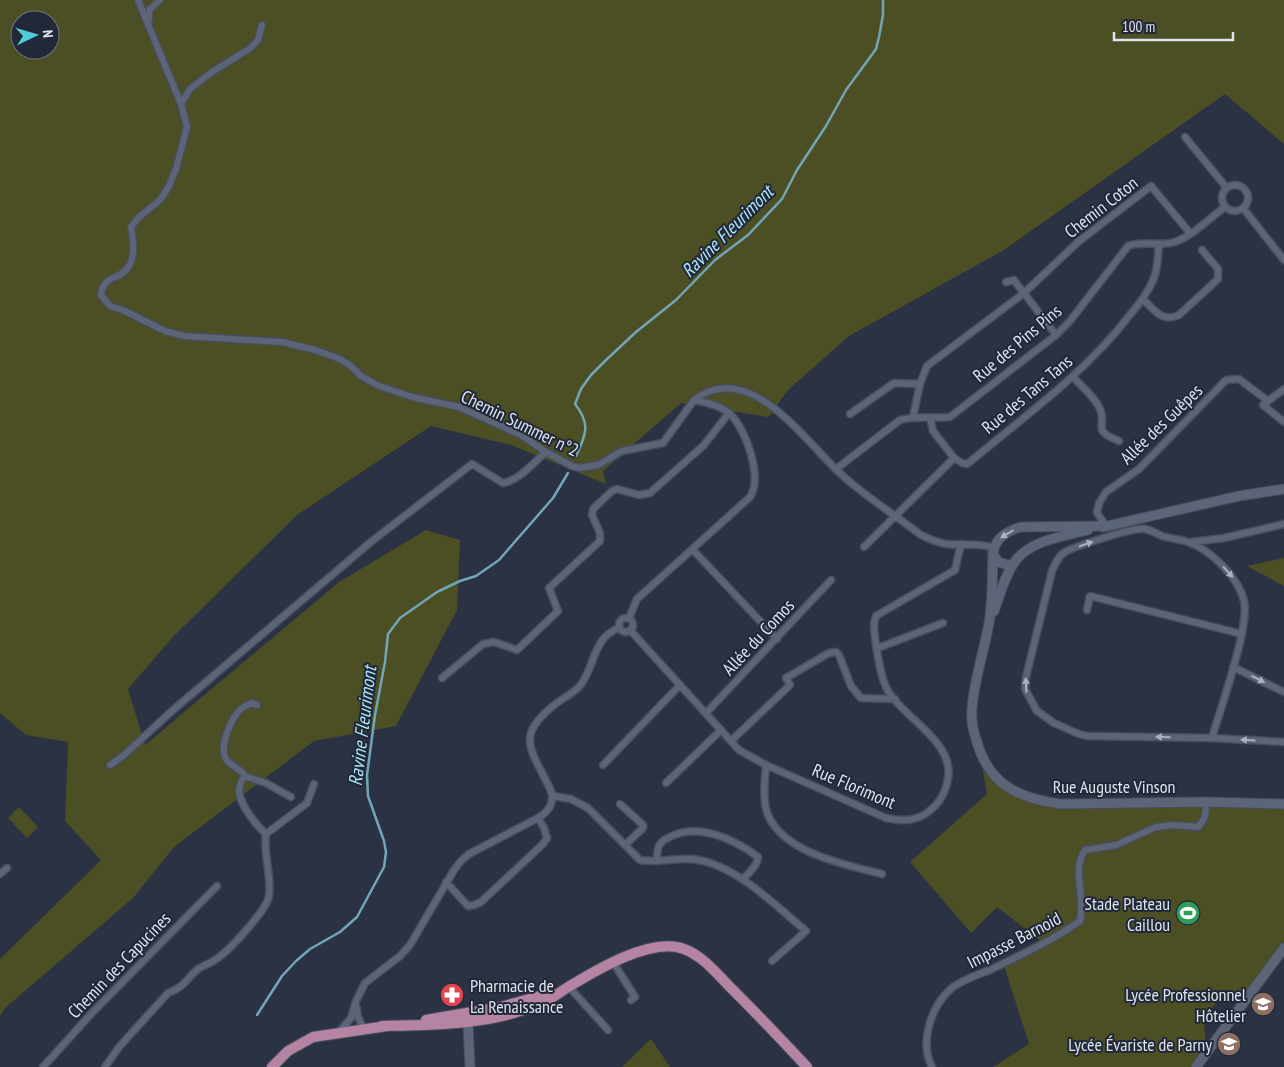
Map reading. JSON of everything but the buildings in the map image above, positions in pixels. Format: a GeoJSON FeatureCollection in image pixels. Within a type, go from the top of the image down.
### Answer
{"type":"FeatureCollection","features":[{"type":"Feature","properties":{"kind":"main road","name":"Rue Auguste Vinson"},"geometry":{"type":"LineString","coordinates":[[990,620],[1012,566],[1030,548],[1054,539],[1146,516],[1239,496],[1284,489]]}},
{"type":"Feature","properties":{"kind":"main road","name":"Rue Auguste Vinson"},"geometry":{"type":"LineString","coordinates":[[1110,525],[1021,528],[1008,532],[998,539],[993,551],[990,620],[971,710],[980,754],[987,767],[996,777],[1023,796],[1037,801],[1060,804],[1205,802],[1284,804]]}},
{"type":"Feature","properties":{"kind":"main road"},"geometry":{"type":"LineString","coordinates":[[1030,548],[1038,539],[1038,526]]}},
{"type":"Feature","properties":{"kind":"main road"},"geometry":{"type":"LineString","coordinates":[[993,551],[998,562],[1012,566]]}},
{"type":"Feature","properties":{"kind":"main road"},"geometry":{"type":"LineString","coordinates":[[470,1067],[468,1023],[472,1017],[530,1003],[568,988],[627,955],[657,947],[678,947],[694,954],[748,1005],[808,1067]]}},
{"type":"Feature","properties":{"kind":"main road"},"geometry":{"type":"LineString","coordinates":[[1196,1067],[1284,948]]}},
{"type":"Feature","properties":{"kind":"main road"},"geometry":{"type":"LineString","coordinates":[[272,1067],[296,1045],[313,1037],[479,1011],[568,988]]}},
{"type":"Feature","properties":{"kind":"main road"},"geometry":{"type":"LineString","coordinates":[[382,1026],[468,1023]]}},
{"type":"Feature","properties":{"kind":"street","name":"Chemin Summer n°2"},"geometry":{"type":"LineString","coordinates":[[138,0],[181,104],[187,127],[176,169],[168,188],[160,200],[138,218],[131,227],[134,248],[129,266],[124,272],[110,278],[102,286],[101,295],[110,306],[126,311],[165,332],[184,336],[282,342],[315,350],[340,359],[361,376],[379,386],[412,397],[458,407],[521,435],[546,452],[580,468],[589,468],[622,451],[663,443],[694,400],[704,392],[724,388],[738,390],[751,394],[780,412],[836,469],[894,516],[921,535],[935,542],[977,544],[993,551]]}},
{"type":"Feature","properties":{"kind":"street"},"geometry":{"type":"LineString","coordinates":[[148,26],[150,9],[160,0]]}},
{"type":"Feature","properties":{"kind":"street"},"geometry":{"type":"LineString","coordinates":[[181,104],[190,89],[212,72],[249,49],[258,40],[262,25]]}},
{"type":"Feature","properties":{"kind":"street"},"geometry":{"type":"LineString","coordinates":[[1185,137],[1226,187]]}},
{"type":"Feature","properties":{"kind":"street"},"geometry":{"type":"LineString","coordinates":[[1233,184],[1243,188],[1248,198],[1243,208],[1234,211],[1225,207],[1222,201],[1222,193],[1226,187],[1233,184]]}},
{"type":"Feature","properties":{"kind":"street","name":"Chemin Coton"},"geometry":{"type":"LineString","coordinates":[[913,417],[920,384],[927,366],[1024,292],[1078,242],[1151,186],[1190,233]]}},
{"type":"Feature","properties":{"kind":"street","name":"Rue des Pins Pins"},"geometry":{"type":"LineString","coordinates":[[836,469],[900,420],[913,417],[950,416],[1056,335],[1070,321],[1128,246],[1136,243],[1159,244],[1176,242],[1225,207]]}},
{"type":"Feature","properties":{"kind":"street"},"geometry":{"type":"LineString","coordinates":[[1243,208],[1284,260]]}},
{"type":"Feature","properties":{"kind":"street","name":"Rue des Tans Tans"},"geometry":{"type":"LineString","coordinates":[[954,458],[967,464],[971,461],[1073,376],[1109,341],[1143,299],[1156,273],[1159,244]]}},
{"type":"Feature","properties":{"kind":"street"},"geometry":{"type":"LineString","coordinates":[[1143,299],[1164,318],[1179,315],[1218,279],[1218,269],[1202,250]]}},
{"type":"Feature","properties":{"kind":"street"},"geometry":{"type":"LineString","coordinates":[[1006,282],[1014,280],[1056,335]]}},
{"type":"Feature","properties":{"kind":"street"},"geometry":{"type":"LineString","coordinates":[[1073,376],[1099,406],[1104,434],[1119,441]]}},
{"type":"Feature","properties":{"kind":"street","name":"Allée des Guêpes"},"geometry":{"type":"LineString","coordinates":[[1110,525],[1097,513],[1099,503],[1106,492],[1139,469],[1226,380],[1239,379],[1268,402],[1264,405],[1284,422]]}},
{"type":"Feature","properties":{"kind":"street"},"geometry":{"type":"LineString","coordinates":[[850,414],[894,383],[920,384]]}},
{"type":"Feature","properties":{"kind":"street"},"geometry":{"type":"LineString","coordinates":[[1268,402],[1284,389]]}},
{"type":"Feature","properties":{"kind":"street"},"geometry":{"type":"LineString","coordinates":[[629,618],[637,599],[693,550],[750,496],[755,488],[755,475],[750,454],[739,424],[729,413],[714,404],[694,400]]}},
{"type":"Feature","properties":{"kind":"street"},"geometry":{"type":"LineString","coordinates":[[442,678],[483,644],[494,642],[517,650],[558,611],[549,588],[600,541],[600,533],[592,515],[593,509],[612,490],[617,489],[639,495],[650,493],[703,446],[729,413]]}},
{"type":"Feature","properties":{"kind":"street"},"geometry":{"type":"LineString","coordinates":[[864,547],[954,458],[933,431],[930,418]]}},
{"type":"Feature","properties":{"kind":"street"},"geometry":{"type":"LineString","coordinates":[[110,765],[123,756],[173,710],[372,541],[472,464],[503,483],[517,477],[546,452]]}},
{"type":"Feature","properties":{"kind":"street"},"geometry":{"type":"LineString","coordinates":[[1144,529],[1146,516]]}},
{"type":"Feature","properties":{"kind":"street"},"geometry":{"type":"LineString","coordinates":[[1190,542],[1224,538],[1284,524]]}},
{"type":"Feature","properties":{"kind":"street"},"geometry":{"type":"LineString","coordinates":[[1110,525],[1127,532]]}},
{"type":"Feature","properties":{"kind":"street"},"geometry":{"type":"LineString","coordinates":[[1212,738],[1242,634],[1245,606],[1235,580],[1224,567],[1201,548],[1190,542],[1162,536],[1144,529],[1076,547],[1063,553],[1052,571],[1026,677],[1025,689],[1037,711],[1054,723],[1087,736],[1212,738],[1284,742]]}},
{"type":"Feature","properties":{"kind":"street","name":"Rue Florimont"},"geometry":{"type":"LineString","coordinates":[[630,630],[740,750],[766,765],[886,818],[898,821],[911,821],[932,809],[941,799],[949,772],[947,760],[941,748],[885,686],[874,628],[876,616],[955,570],[961,544]]}},
{"type":"Feature","properties":{"kind":"street"},"geometry":{"type":"LineString","coordinates":[[693,550],[776,639]]}},
{"type":"Feature","properties":{"kind":"street","name":"Allée du Comos"},"geometry":{"type":"LineString","coordinates":[[706,713],[831,580]]}},
{"type":"Feature","properties":{"kind":"street"},"geometry":{"type":"LineString","coordinates":[[1087,610],[1090,596],[1242,634]]}},
{"type":"Feature","properties":{"kind":"street"},"geometry":{"type":"LineString","coordinates":[[620,627],[621,620],[629,618]]}},
{"type":"Feature","properties":{"kind":"street"},"geometry":{"type":"LineString","coordinates":[[620,627],[627,632],[630,630],[633,624],[629,618]]}},
{"type":"Feature","properties":{"kind":"street"},"geometry":{"type":"LineString","coordinates":[[878,648],[942,623]]}},
{"type":"Feature","properties":{"kind":"street"},"geometry":{"type":"LineString","coordinates":[[338,1033],[351,1018],[356,1001],[366,984],[400,956],[410,944],[457,865],[468,854],[538,818],[550,807],[553,796],[529,742],[532,729],[543,714],[580,686],[587,675],[597,648],[605,636],[620,627]]}},
{"type":"Feature","properties":{"kind":"street"},"geometry":{"type":"LineString","coordinates":[[731,741],[790,685],[786,678],[829,653],[836,652],[839,655],[851,686],[861,698],[895,699]]}},
{"type":"Feature","properties":{"kind":"street"},"geometry":{"type":"LineString","coordinates":[[1233,666],[1284,692]]}},
{"type":"Feature","properties":{"kind":"street"},"geometry":{"type":"LineString","coordinates":[[603,765],[680,685]]}},
{"type":"Feature","properties":{"kind":"street"},"geometry":{"type":"LineString","coordinates":[[256,705],[252,704],[243,707],[236,714],[227,731],[224,756],[226,761],[239,769],[244,776],[266,783],[291,797]]}},
{"type":"Feature","properties":{"kind":"street"},"geometry":{"type":"LineString","coordinates":[[666,783],[721,730]]}},
{"type":"Feature","properties":{"kind":"street"},"geometry":{"type":"LineString","coordinates":[[766,765],[766,805],[768,814],[780,832],[789,840],[827,860],[882,874]]}},
{"type":"Feature","properties":{"kind":"street"},"geometry":{"type":"LineString","coordinates":[[105,1067],[119,1047],[168,993],[180,988],[196,971],[206,963],[214,960],[237,939],[266,906],[270,880],[267,869],[266,834],[256,824],[246,809],[239,792],[244,776]]}},
{"type":"Feature","properties":{"kind":"street"},"geometry":{"type":"LineString","coordinates":[[266,834],[307,803],[314,784]]}},
{"type":"Feature","properties":{"kind":"street"},"geometry":{"type":"LineString","coordinates":[[553,796],[580,802],[640,860],[691,859],[732,872],[743,879],[806,931],[772,961]]}},
{"type":"Feature","properties":{"kind":"street","name":"Impasse Barnoid"},"geometry":{"type":"LineString","coordinates":[[932,1067],[928,1058],[926,1039],[936,1008],[954,987],[1080,921],[1083,904],[1079,868],[1080,858],[1085,850],[1116,846],[1156,827],[1174,825],[1198,827],[1204,820],[1205,802]]}},
{"type":"Feature","properties":{"kind":"street"},"geometry":{"type":"LineString","coordinates":[[620,804],[643,825],[643,828],[625,845]]}},
{"type":"Feature","properties":{"kind":"street"},"geometry":{"type":"LineString","coordinates":[[446,882],[468,906],[474,906],[481,902],[543,844],[547,838],[538,818]]}},
{"type":"Feature","properties":{"kind":"street"},"geometry":{"type":"LineString","coordinates":[[657,861],[658,848],[662,841],[675,833],[687,831],[707,832],[734,842],[758,857],[756,864],[743,879]]}},
{"type":"Feature","properties":{"kind":"street"},"geometry":{"type":"LineString","coordinates":[[0,874],[7,868]]}},
{"type":"Feature","properties":{"kind":"street","name":"Chemin des Capucines"},"geometry":{"type":"LineString","coordinates":[[43,1067],[91,1014],[217,886]]}},
{"type":"Feature","properties":{"kind":"street"},"geometry":{"type":"LineString","coordinates":[[613,962],[635,997],[631,1000]]}},
{"type":"Feature","properties":{"kind":"street"},"geometry":{"type":"LineString","coordinates":[[568,988],[608,1030]]}},
{"type":"Feature","properties":{"kind":"street"},"geometry":{"type":"LineString","coordinates":[[356,1001],[358,1018],[364,1030]]}},
{"type":"Feature","properties":{"kind":"green space"},"geometry":{"type":"Polygon","coordinates":[[[0,0],[1284,0],[1284,144],[1225,94],[1004,250],[849,336],[787,391],[769,417],[681,403],[603,471],[606,484],[511,445],[431,426],[297,515],[172,638],[128,689],[145,745],[339,582],[426,530],[460,540],[457,610],[396,726],[314,741],[174,847],[133,898],[5,1008],[0,1016],[0,959],[101,860],[65,821],[68,742],[26,735],[0,713],[0,0]]]}},
{"type":"Feature","properties":{"kind":"green space"},"geometry":{"type":"Polygon","coordinates":[[[1284,558],[1284,586],[1247,566],[1284,558]]]}},
{"type":"Feature","properties":{"kind":"green space"},"geometry":{"type":"Polygon","coordinates":[[[980,754],[996,777],[1037,801],[1284,804],[1284,948],[1253,990],[1222,996],[1204,1018],[1206,1053],[1196,1067],[993,1067],[1029,1044],[1003,963],[1042,942],[997,907],[971,933],[910,862],[987,794],[980,754]]]}},
{"type":"Feature","properties":{"kind":"green space"},"geometry":{"type":"Polygon","coordinates":[[[19,807],[38,827],[27,838],[8,818],[19,807]]]}},
{"type":"Feature","properties":{"kind":"green space"},"geometry":{"type":"Polygon","coordinates":[[[651,1039],[670,1067],[622,1067],[651,1039]]]}},
{"type":"Feature","properties":{"kind":"waterway","name":"Ravine Fleurimont"},"geometry":{"type":"LineString","coordinates":[[576,456],[585,430],[583,418],[575,404],[581,389],[591,375],[606,360],[636,332],[676,300],[715,260],[748,235],[782,199],[797,170],[826,126],[846,90],[876,49],[883,15],[883,0]]}},
{"type":"Feature","properties":{"kind":"waterway","name":"Ravine Fleurimont"},"geometry":{"type":"LineString","coordinates":[[257,1015],[282,976],[296,961],[310,949],[340,932],[357,917],[384,867],[386,852],[384,841],[368,796],[367,775],[388,634],[400,618],[437,592],[476,576],[499,560],[553,498],[568,473]]}},
{"type":"Feature","properties":{"kind":"place","name":"Stade Plateau Caillou"},"geometry":{"type":"Point","coordinates":[1188,913]}},
{"type":"Feature","properties":{"kind":"place","name":"Pharmacie de La Renaissance"},"geometry":{"type":"Point","coordinates":[452,995]}},
{"type":"Feature","properties":{"kind":"place","name":"Lycée Professionnel Hôtelier"},"geometry":{"type":"Point","coordinates":[1263,1004]}},
{"type":"Feature","properties":{"kind":"place","name":"Lycée Évariste de Parny"},"geometry":{"type":"Point","coordinates":[1229,1044]}}]}
